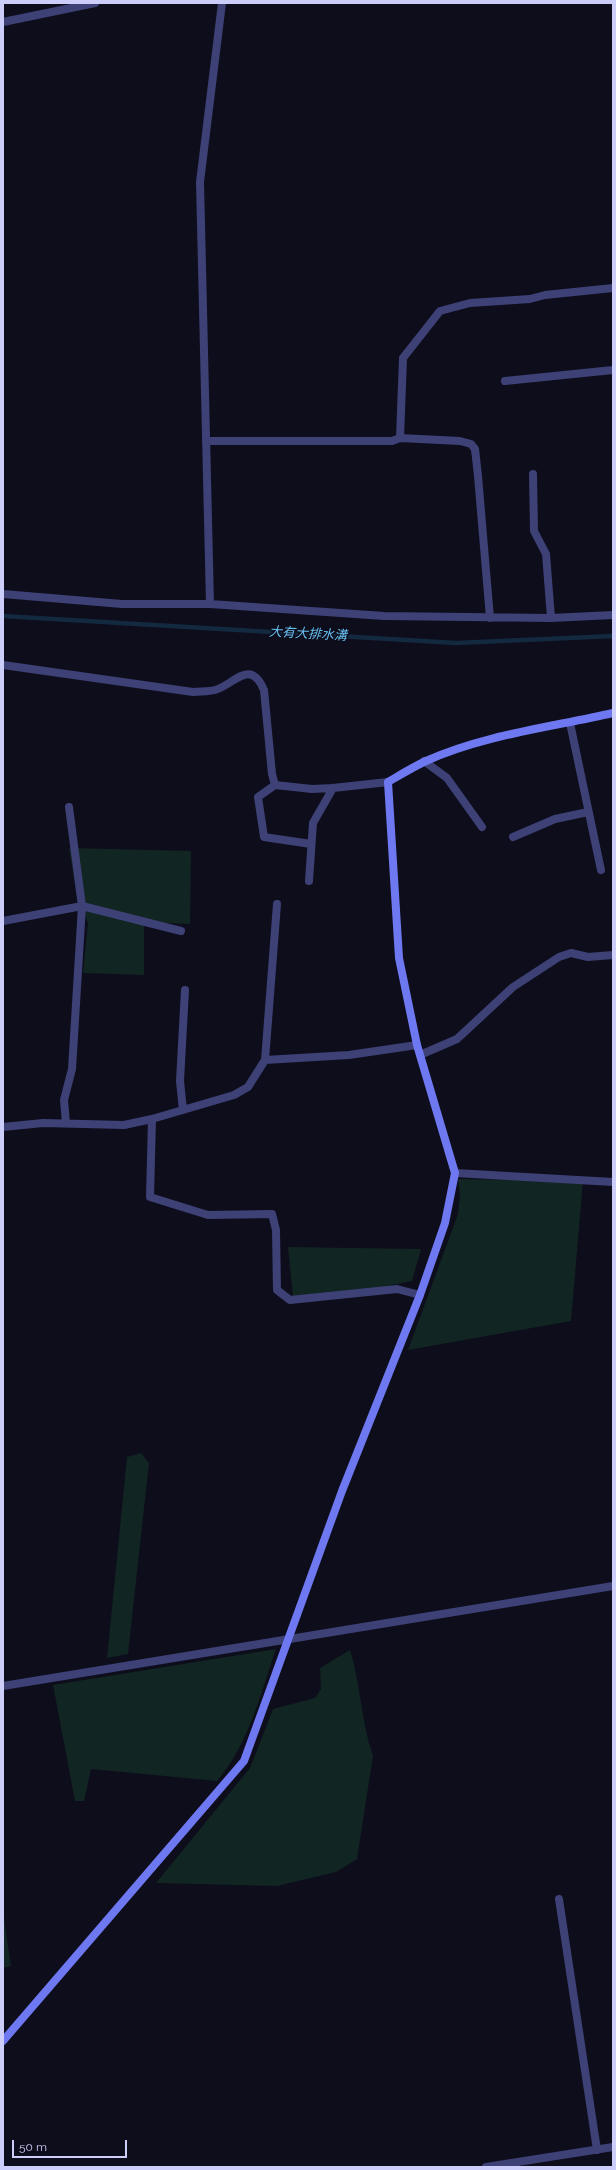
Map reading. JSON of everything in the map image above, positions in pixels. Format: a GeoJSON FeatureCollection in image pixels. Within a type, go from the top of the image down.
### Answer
{"type":"FeatureCollection","features":[{"type":"Feature","properties":{"kind":"street"},"geometry":{"type":"LineString","coordinates":[[3,22],[95,3]]}},
{"type":"Feature","properties":{"kind":"street"},"geometry":{"type":"LineString","coordinates":[[210,604],[200,239],[200,177],[222,3]]}},
{"type":"Feature","properties":{"kind":"street"},"geometry":{"type":"LineString","coordinates":[[400,438],[403,358],[440,311],[470,303],[530,299],[545,295],[613,288]]}},
{"type":"Feature","properties":{"kind":"street"},"geometry":{"type":"LineString","coordinates":[[505,381],[613,370]]}},
{"type":"Feature","properties":{"kind":"street"},"geometry":{"type":"LineString","coordinates":[[206,441],[392,441],[400,438],[460,441],[471,444],[475,449],[490,618]]}},
{"type":"Feature","properties":{"kind":"street"},"geometry":{"type":"LineString","coordinates":[[533,474],[534,531],[546,554],[551,618]]}},
{"type":"Feature","properties":{"kind":"street"},"geometry":{"type":"LineString","coordinates":[[3,594],[122,604],[210,604],[384,616],[551,618],[613,615]]}},
{"type":"Feature","properties":{"kind":"street"},"geometry":{"type":"LineString","coordinates":[[3,665],[193,692],[216,690],[238,676],[254,676],[260,681],[264,690],[272,774],[275,785]]}},
{"type":"Feature","properties":{"kind":"street"},"geometry":{"type":"LineString","coordinates":[[312,844],[264,837],[258,797],[275,785],[312,789],[388,782],[424,761],[484,742],[613,713]]}},
{"type":"Feature","properties":{"kind":"street"},"geometry":{"type":"LineString","coordinates":[[570,723],[601,870]]}},
{"type":"Feature","properties":{"kind":"street"},"geometry":{"type":"LineString","coordinates":[[424,761],[447,778],[482,827]]}},
{"type":"Feature","properties":{"kind":"street"},"geometry":{"type":"LineString","coordinates":[[3,2041],[244,1761],[342,1491],[420,1295],[445,1223],[454,1173],[417,1045],[399,958],[388,782]]}},
{"type":"Feature","properties":{"kind":"street"},"geometry":{"type":"LineString","coordinates":[[309,881],[313,823],[333,788]]}},
{"type":"Feature","properties":{"kind":"street"},"geometry":{"type":"LineString","coordinates":[[66,1123],[64,1100],[72,1069],[82,906],[69,807]]}},
{"type":"Feature","properties":{"kind":"street"},"geometry":{"type":"LineString","coordinates":[[513,838],[556,819],[588,812]]}},
{"type":"Feature","properties":{"kind":"street"},"geometry":{"type":"LineString","coordinates":[[3,1127],[43,1123],[124,1125],[152,1119],[234,1095],[248,1087],[265,1060],[277,904]]}},
{"type":"Feature","properties":{"kind":"street"},"geometry":{"type":"LineString","coordinates":[[3,921],[82,906],[181,931]]}},
{"type":"Feature","properties":{"kind":"street"},"geometry":{"type":"LineString","coordinates":[[420,1055],[457,1039],[514,987],[559,957],[571,954],[588,957],[613,955]]}},
{"type":"Feature","properties":{"kind":"street"},"geometry":{"type":"LineString","coordinates":[[183,1110],[180,1081],[185,990]]}},
{"type":"Feature","properties":{"kind":"street"},"geometry":{"type":"LineString","coordinates":[[265,1060],[349,1055],[417,1045]]}},
{"type":"Feature","properties":{"kind":"street"},"geometry":{"type":"LineString","coordinates":[[152,1119],[150,1197],[208,1215],[272,1214],[276,1230],[277,1290],[290,1300],[398,1289],[420,1295]]}},
{"type":"Feature","properties":{"kind":"street"},"geometry":{"type":"LineString","coordinates":[[454,1173],[613,1182]]}},
{"type":"Feature","properties":{"kind":"street"},"geometry":{"type":"LineString","coordinates":[[3,1686],[613,1586]]}},
{"type":"Feature","properties":{"kind":"street"},"geometry":{"type":"LineString","coordinates":[[559,1899],[597,2150]]}},
{"type":"Feature","properties":{"kind":"street"},"geometry":{"type":"LineString","coordinates":[[486,2167],[613,2147]]}},
{"type":"Feature","properties":{"kind":"green space"},"geometry":{"type":"Polygon","coordinates":[[[69,848],[191,851],[190,924],[144,922],[144,975],[83,973],[88,923],[77,898],[69,848]]]}},
{"type":"Feature","properties":{"kind":"green space"},"geometry":{"type":"Polygon","coordinates":[[[458,1179],[583,1181],[571,1321],[408,1350],[458,1214],[460,1194],[458,1179]]]}},
{"type":"Feature","properties":{"kind":"green space"},"geometry":{"type":"Polygon","coordinates":[[[288,1247],[421,1249],[412,1281],[316,1300],[293,1296],[288,1247]]]}},
{"type":"Feature","properties":{"kind":"green space"},"geometry":{"type":"Polygon","coordinates":[[[141,1453],[149,1463],[128,1654],[107,1658],[127,1457],[141,1453]]]}},
{"type":"Feature","properties":{"kind":"green space"},"geometry":{"type":"Polygon","coordinates":[[[276,1649],[246,1735],[228,1767],[217,1781],[91,1769],[84,1801],[75,1801],[53,1685],[276,1649]]]}},
{"type":"Feature","properties":{"kind":"green space"},"geometry":{"type":"Polygon","coordinates":[[[350,1650],[357,1677],[366,1730],[373,1756],[357,1859],[336,1872],[277,1886],[156,1883],[250,1768],[273,1709],[315,1698],[321,1689],[320,1668],[350,1650]]]}},
{"type":"Feature","properties":{"kind":"green space"},"geometry":{"type":"Polygon","coordinates":[[[3,1912],[11,1966],[3,1968],[3,1912]]]}},
{"type":"Feature","properties":{"kind":"waterway","name":"大有大排水溝"},"geometry":{"type":"LineString","coordinates":[[3,616],[456,643],[613,636]]}}]}
